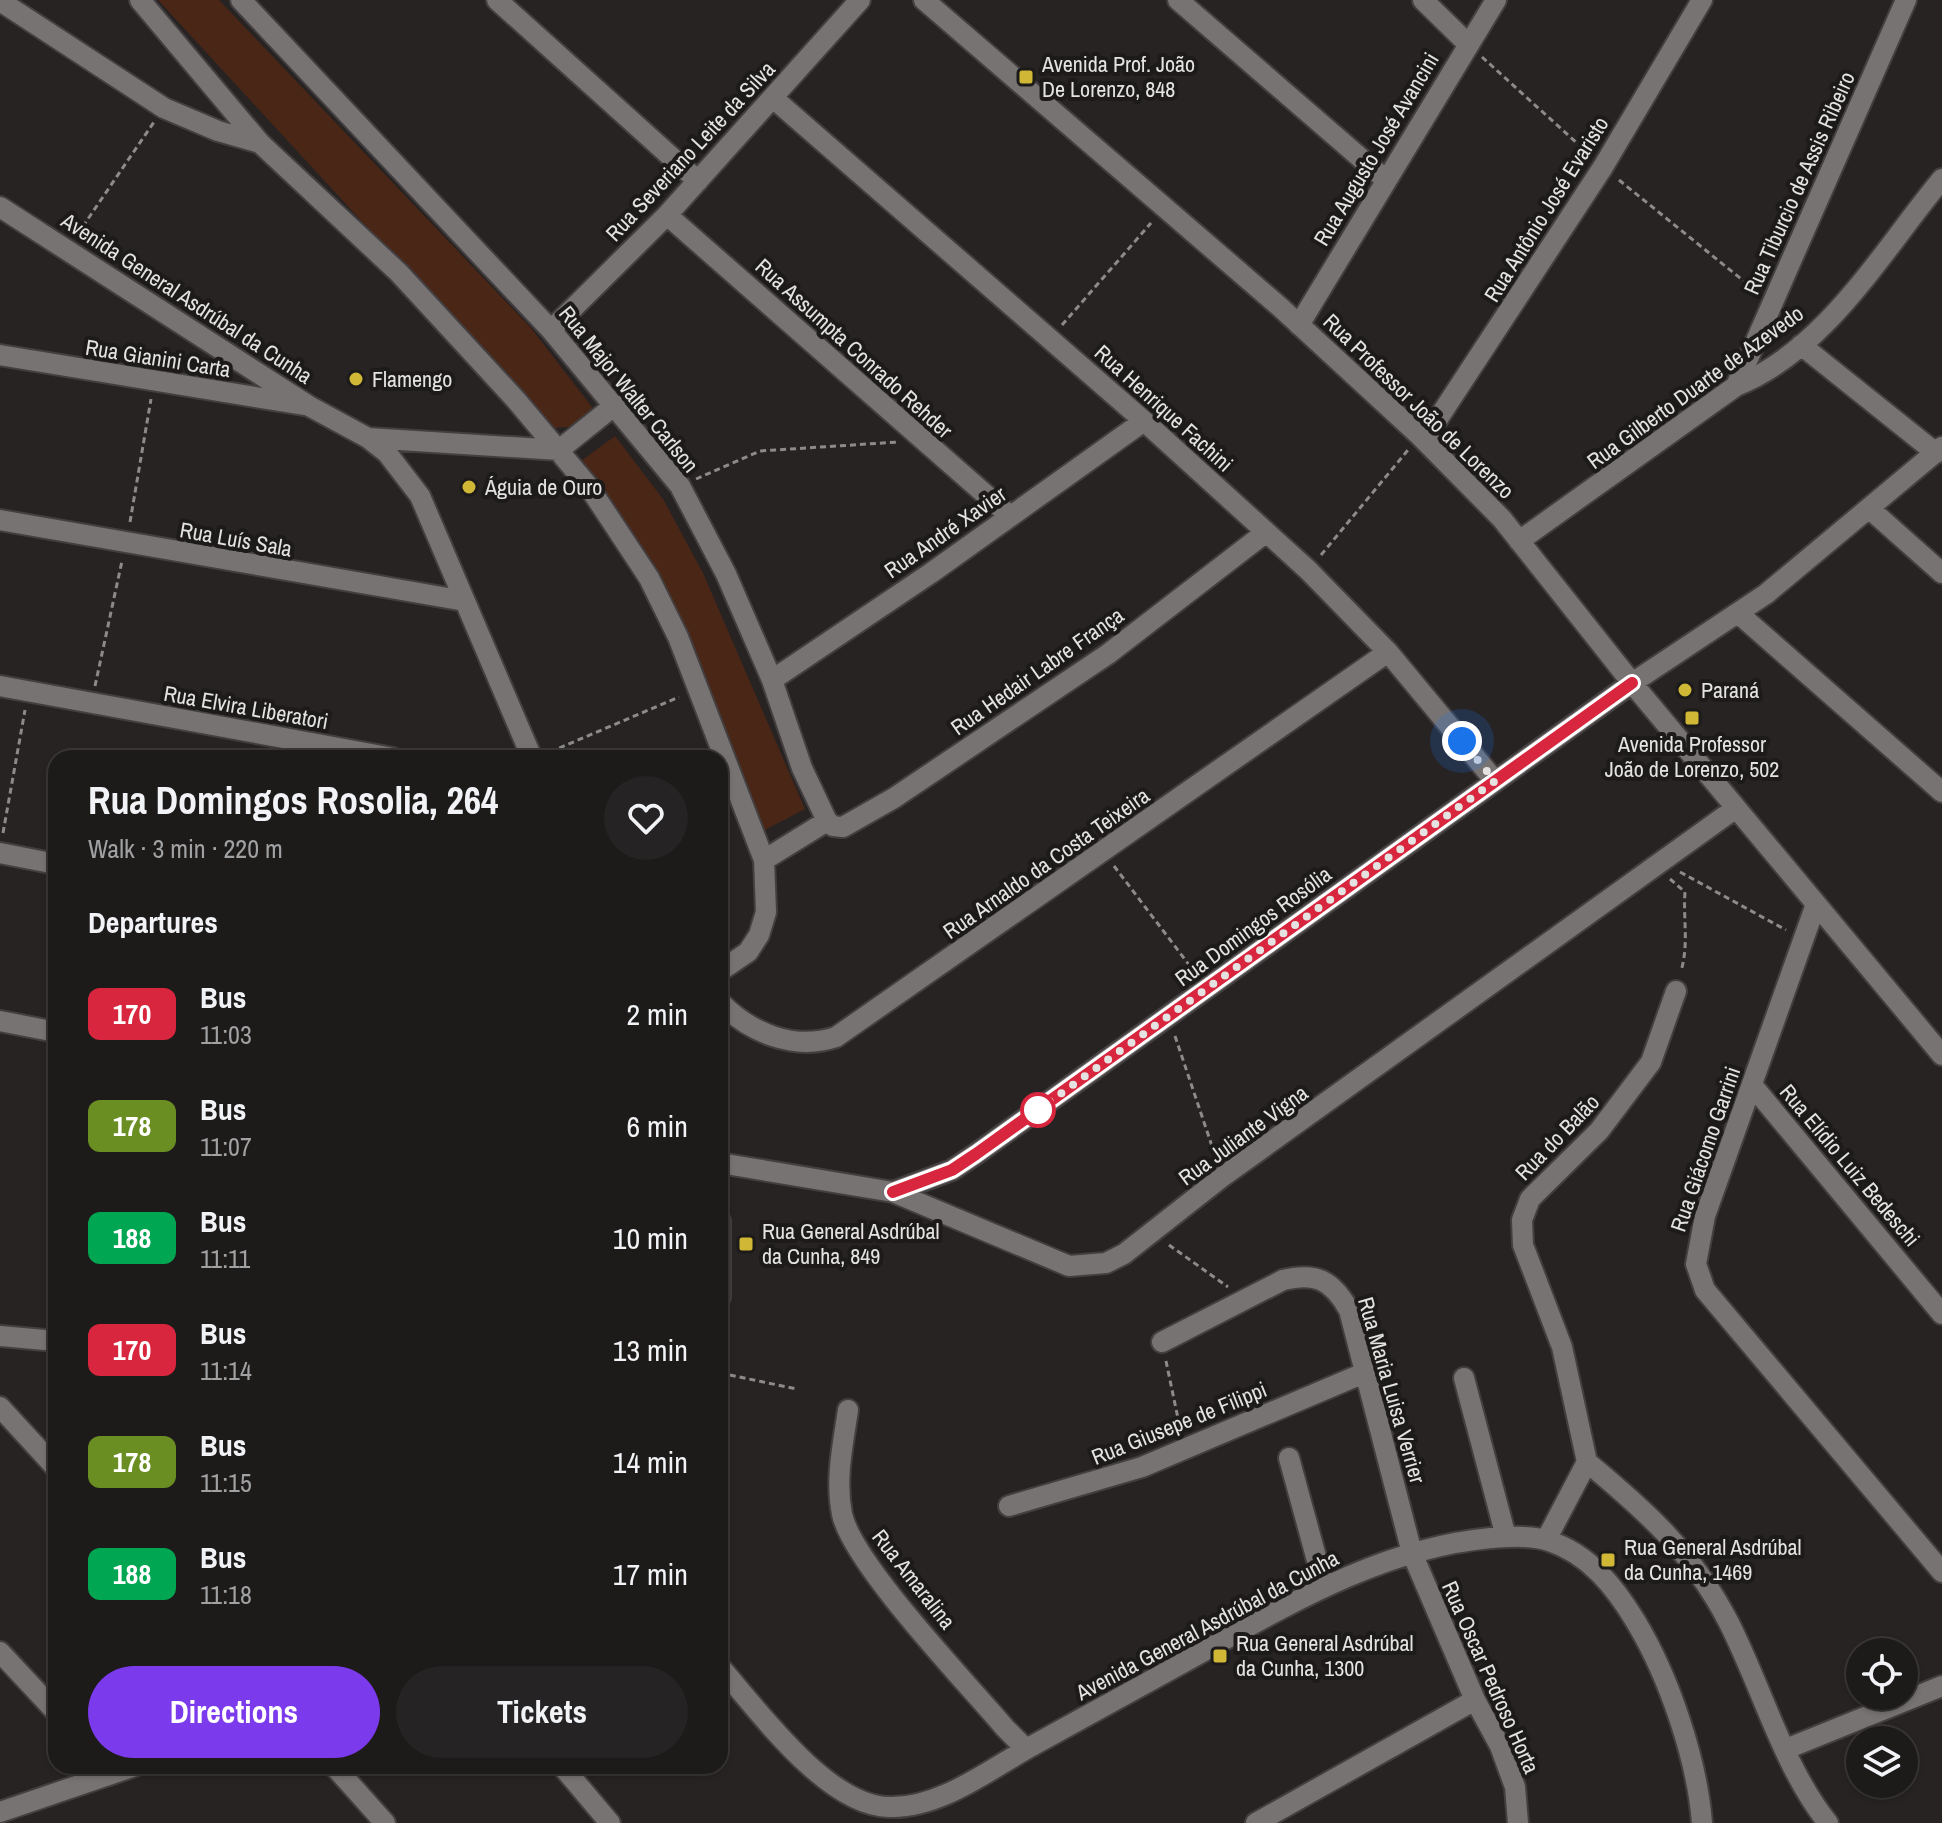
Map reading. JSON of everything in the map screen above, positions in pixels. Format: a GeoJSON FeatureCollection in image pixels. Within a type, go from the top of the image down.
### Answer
{"type":"FeatureCollection","features":[{"type":"Feature","properties":{"kind":"street"},"geometry":{"type":"LineString","coordinates":[[140,0],[260,143],[399,273],[559,450],[598,500],[649,578],[699,689],[722,750]]}},
{"type":"Feature","properties":{"kind":"street","name":"Rua Major Walter Carlson"},"geometry":{"type":"LineString","coordinates":[[241,0],[551,330],[680,486],[726,574],[772,680],[802,768],[827,821]]}},
{"type":"Feature","properties":{"kind":"street"},"geometry":{"type":"LineString","coordinates":[[497,0],[698,181]]}},
{"type":"Feature","properties":{"kind":"street","name":"Rua Severiano Leite da Silva"},"geometry":{"type":"LineString","coordinates":[[551,330],[667,215],[860,0]]}},
{"type":"Feature","properties":{"kind":"street","name":"Rua Professor João de Lorenzo"},"geometry":{"type":"LineString","coordinates":[[924,0],[1299,325],[1422,438],[1519,541],[1632,683],[1942,1055]]}},
{"type":"Feature","properties":{"kind":"street"},"geometry":{"type":"LineString","coordinates":[[1178,0],[1386,180]]}},
{"type":"Feature","properties":{"kind":"street"},"geometry":{"type":"LineString","coordinates":[[1423,0],[1468,44]]}},
{"type":"Feature","properties":{"kind":"street","name":"Rua Augusto José Avancini"},"geometry":{"type":"LineString","coordinates":[[1299,325],[1496,0]]}},
{"type":"Feature","properties":{"kind":"street","name":"Rua Antônio José Evaristo"},"geometry":{"type":"LineString","coordinates":[[1422,438],[1603,167],[1702,0]]}},
{"type":"Feature","properties":{"kind":"street","name":"Rua Tiburcio de Assis Ribeiro"},"geometry":{"type":"LineString","coordinates":[[1736,386],[1906,0]]}},
{"type":"Feature","properties":{"kind":"street"},"geometry":{"type":"LineString","coordinates":[[0,1],[164,108],[218,131],[260,143]]}},
{"type":"Feature","properties":{"kind":"street","name":"Rua Henrique Fachini"},"geometry":{"type":"LineString","coordinates":[[773,98],[1144,421],[1308,570],[1388,652],[1495,781]]}},
{"type":"Feature","properties":{"kind":"street","name":"Rua Gilberto Duarte de Azevedo"},"geometry":{"type":"LineString","coordinates":[[1519,541],[1613,477],[1736,386],[1752,380],[1801,345],[1826,322],[1942,179]]}},
{"type":"Feature","properties":{"kind":"street","name":"Avenida General Asdrúbal da Cunha"},"geometry":{"type":"LineString","coordinates":[[0,207],[309,406],[368,438],[405,474],[420,496],[465,601],[538,750]]}},
{"type":"Feature","properties":{"kind":"street","name":"Rua Assumpta Conrado Rehder"},"geometry":{"type":"LineString","coordinates":[[667,215],[918,439],[1010,516]]}},
{"type":"Feature","properties":{"kind":"street"},"geometry":{"type":"LineString","coordinates":[[1801,345],[1939,450]]}},
{"type":"Feature","properties":{"kind":"street","name":"Rua Gianini Carta"},"geometry":{"type":"LineString","coordinates":[[0,355],[153,383],[309,406]]}},
{"type":"Feature","properties":{"kind":"street"},"geometry":{"type":"LineString","coordinates":[[368,438],[559,450],[615,405]]}},
{"type":"Feature","properties":{"kind":"street","name":"Rua André Xavier"},"geometry":{"type":"LineString","coordinates":[[772,680],[1144,421]]}},
{"type":"Feature","properties":{"kind":"street","name":"Rua Domingos Rosólia"},"geometry":{"type":"LineString","coordinates":[[893,1192],[952,1170],[976,1154],[1632,683],[1738,613],[1871,510],[1939,450]]}},
{"type":"Feature","properties":{"kind":"street"},"geometry":{"type":"LineString","coordinates":[[1871,510],[1942,573]]}},
{"type":"Feature","properties":{"kind":"street","name":"Rua Luís Sala"},"geometry":{"type":"LineString","coordinates":[[0,520],[465,601]]}},
{"type":"Feature","properties":{"kind":"street","name":"Rua Hedair Labre França"},"geometry":{"type":"LineString","coordinates":[[827,821],[833,826],[843,827],[894,798],[1108,654],[1265,533]]}},
{"type":"Feature","properties":{"kind":"street"},"geometry":{"type":"LineString","coordinates":[[1738,613],[1942,792]]}},
{"type":"Feature","properties":{"kind":"street","name":"Rua Arnaldo da Costa Teixeira"},"geometry":{"type":"LineString","coordinates":[[728,1009],[745,1024],[767,1034],[803,1043],[836,1037],[1105,853],[1388,652]]}},
{"type":"Feature","properties":{"kind":"street","name":"Rua Elvira Liberatori"},"geometry":{"type":"LineString","coordinates":[[0,686],[349,750]]}},
{"type":"Feature","properties":{"kind":"street"},"geometry":{"type":"LineString","coordinates":[[728,765],[764,860],[766,912],[759,935],[748,952],[728,966]]}},
{"type":"Feature","properties":{"kind":"street","name":"Rua Juliante Vigna"},"geometry":{"type":"LineString","coordinates":[[728,1164],[893,1192],[1069,1266],[1106,1263],[1153,1233],[1222,1177],[1736,808]]}},
{"type":"Feature","properties":{"kind":"street"},"geometry":{"type":"LineString","coordinates":[[764,860],[827,821]]}},
{"type":"Feature","properties":{"kind":"street"},"geometry":{"type":"LineString","coordinates":[[1,845],[48,861]]}},
{"type":"Feature","properties":{"kind":"street","name":"Rua Giácomo Garrini"},"geometry":{"type":"LineString","coordinates":[[1816,904],[1697,1244],[1696,1264],[1705,1290],[1942,1572]]}},
{"type":"Feature","properties":{"kind":"street","name":"Rua do Balão"},"geometry":{"type":"LineString","coordinates":[[1587,1462],[1562,1347],[1523,1245],[1522,1220],[1530,1199],[1599,1131],[1642,1075],[1665,1030],[1676,991]]}},
{"type":"Feature","properties":{"kind":"street"},"geometry":{"type":"LineString","coordinates":[[0,1021],[48,1030]]}},
{"type":"Feature","properties":{"kind":"street","name":"Rua Elídio Luiz Bedeschi"},"geometry":{"type":"LineString","coordinates":[[1752,1085],[1942,1314]]}},
{"type":"Feature","properties":{"kind":"street","name":"Rua Maria Luisa Verrier"},"geometry":{"type":"LineString","coordinates":[[1162,1342],[1283,1280],[1305,1275],[1322,1278],[1337,1289],[1349,1310],[1412,1553]]}},
{"type":"Feature","properties":{"kind":"street"},"geometry":{"type":"LineString","coordinates":[[0,1336],[48,1340]]}},
{"type":"Feature","properties":{"kind":"street","name":"Rua Giusepe de Filippi"},"geometry":{"type":"LineString","coordinates":[[1009,1506],[1088,1485],[1185,1449],[1364,1373]]}},
{"type":"Feature","properties":{"kind":"street"},"geometry":{"type":"LineString","coordinates":[[1464,1378],[1506,1537]]}},
{"type":"Feature","properties":{"kind":"street"},"geometry":{"type":"LineString","coordinates":[[0,1407],[48,1459]]}},
{"type":"Feature","properties":{"kind":"street","name":"Rua Amaralina"},"geometry":{"type":"LineString","coordinates":[[848,1410],[839,1495],[842,1517],[852,1541],[909,1614],[1026,1749]]}},
{"type":"Feature","properties":{"kind":"street"},"geometry":{"type":"LineString","coordinates":[[1289,1458],[1324,1586]]}},
{"type":"Feature","properties":{"kind":"street"},"geometry":{"type":"LineString","coordinates":[[1546,1540],[1587,1462],[1656,1520],[1691,1563],[1727,1619],[1786,1749],[1828,1823]]}},
{"type":"Feature","properties":{"kind":"street","name":"Avenida General Asdrúbal da Cunha"},"geometry":{"type":"LineString","coordinates":[[728,1676],[802,1760],[842,1792],[885,1815],[928,1800],[1026,1749],[1324,1586],[1412,1553],[1506,1537],[1546,1540],[1570,1550],[1597,1569],[1623,1600],[1652,1649],[1686,1746],[1700,1797],[1702,1823]]}},
{"type":"Feature","properties":{"kind":"street","name":"Rua Oscar Pedroso Horta"},"geometry":{"type":"LineString","coordinates":[[1412,1553],[1475,1700],[1500,1746],[1515,1787],[1518,1823]]}},
{"type":"Feature","properties":{"kind":"street"},"geometry":{"type":"LineString","coordinates":[[0,1652],[48,1703]]}},
{"type":"Feature","properties":{"kind":"street"},"geometry":{"type":"LineString","coordinates":[[1786,1749],[1942,1686]]}},
{"type":"Feature","properties":{"kind":"street"},"geometry":{"type":"LineString","coordinates":[[1256,1823],[1475,1700]]}},
{"type":"Feature","properties":{"kind":"street"},"geometry":{"type":"LineString","coordinates":[[2,1815],[100,1774]]}},
{"type":"Feature","properties":{"kind":"street"},"geometry":{"type":"LineString","coordinates":[[341,1774],[385,1823]]}},
{"type":"Feature","properties":{"kind":"street"},"geometry":{"type":"LineString","coordinates":[[569,1774],[610,1823]]}},
{"type":"Feature","properties":{"kind":"path"},"geometry":{"type":"LineString","coordinates":[[1468,44],[1603,167],[1772,304]]}},
{"type":"Feature","properties":{"kind":"path"},"geometry":{"type":"LineString","coordinates":[[68,248],[164,108]]}},
{"type":"Feature","properties":{"kind":"path"},"geometry":{"type":"LineString","coordinates":[[1050,339],[1164,208]]}},
{"type":"Feature","properties":{"kind":"path"},"geometry":{"type":"LineString","coordinates":[[91,703],[126,544],[153,383]]}},
{"type":"Feature","properties":{"kind":"path"},"geometry":{"type":"LineString","coordinates":[[1308,570],[1422,438]]}},
{"type":"Feature","properties":{"kind":"path"},"geometry":{"type":"LineString","coordinates":[[680,486],[760,451],[876,446],[918,439]]}},
{"type":"Feature","properties":{"kind":"path"},"geometry":{"type":"LineString","coordinates":[[552,750],[699,689]]}},
{"type":"Feature","properties":{"kind":"path"},"geometry":{"type":"LineString","coordinates":[[1,845],[28,691]]}},
{"type":"Feature","properties":{"kind":"path"},"geometry":{"type":"LineString","coordinates":[[1105,853],[1207,988]]}},
{"type":"Feature","properties":{"kind":"path"},"geometry":{"type":"LineString","coordinates":[[1658,864],[1803,940]]}},
{"type":"Feature","properties":{"kind":"path"},"geometry":{"type":"LineString","coordinates":[[1658,864],[1685,892],[1683,919],[1688,947],[1676,991]]}},
{"type":"Feature","properties":{"kind":"path"},"geometry":{"type":"LineString","coordinates":[[1172,1029],[1222,1177]]}},
{"type":"Feature","properties":{"kind":"path"},"geometry":{"type":"LineString","coordinates":[[1153,1233],[1243,1299]]}},
{"type":"Feature","properties":{"kind":"path"},"geometry":{"type":"LineString","coordinates":[[1162,1342],[1185,1449]]}},
{"type":"Feature","properties":{"kind":"path"},"geometry":{"type":"LineString","coordinates":[[728,1375],[797,1389]]}},
{"type":"Feature","properties":{"kind":"shaded area"},"geometry":{"type":"Polygon","coordinates":[[[158,0],[219,0],[531,328],[592,407],[582,426],[552,428],[158,0]]]}},
{"type":"Feature","properties":{"kind":"shaded area"},"geometry":{"type":"Polygon","coordinates":[[[615,436],[663,499],[703,573],[805,809],[759,833],[652,561],[577,464],[615,436]]]}},
{"type":"Feature","properties":{"kind":"bus line","name":"170"},"geometry":{"type":"LineString","coordinates":[[893,1192],[952,1170],[976,1154],[1632,683]]}},
{"type":"Feature","properties":{"kind":"place","name":"Avenida Prof. João De Lorenzo, 848"},"geometry":{"type":"Point","coordinates":[1026,77]}},
{"type":"Feature","properties":{"kind":"place","name":"Flamengo"},"geometry":{"type":"Point","coordinates":[356,379]}},
{"type":"Feature","properties":{"kind":"place","name":"Águia de Ouro"},"geometry":{"type":"Point","coordinates":[469,487]}},
{"type":"Feature","properties":{"kind":"place","name":"Paraná"},"geometry":{"type":"Point","coordinates":[1685,690]}},
{"type":"Feature","properties":{"kind":"place","name":"Avenida Professor João de Lorenzo, 502"},"geometry":{"type":"Point","coordinates":[1692,718]}},
{"type":"Feature","properties":{"kind":"place","name":"Rua General Asdrúbal da Cunha, 849"},"geometry":{"type":"Point","coordinates":[746,1244]}},
{"type":"Feature","properties":{"kind":"place","name":"Rua General Asdrúbal da Cunha, 1469"},"geometry":{"type":"Point","coordinates":[1608,1560]}},
{"type":"Feature","properties":{"kind":"place","name":"Rua General Asdrúbal da Cunha, 1300"},"geometry":{"type":"Point","coordinates":[1220,1656]}},
{"type":"Feature","properties":{"kind":"route"},"geometry":{"type":"LineString","coordinates":[[1038,1110],[1495,781],[1462,741]]}}]}
